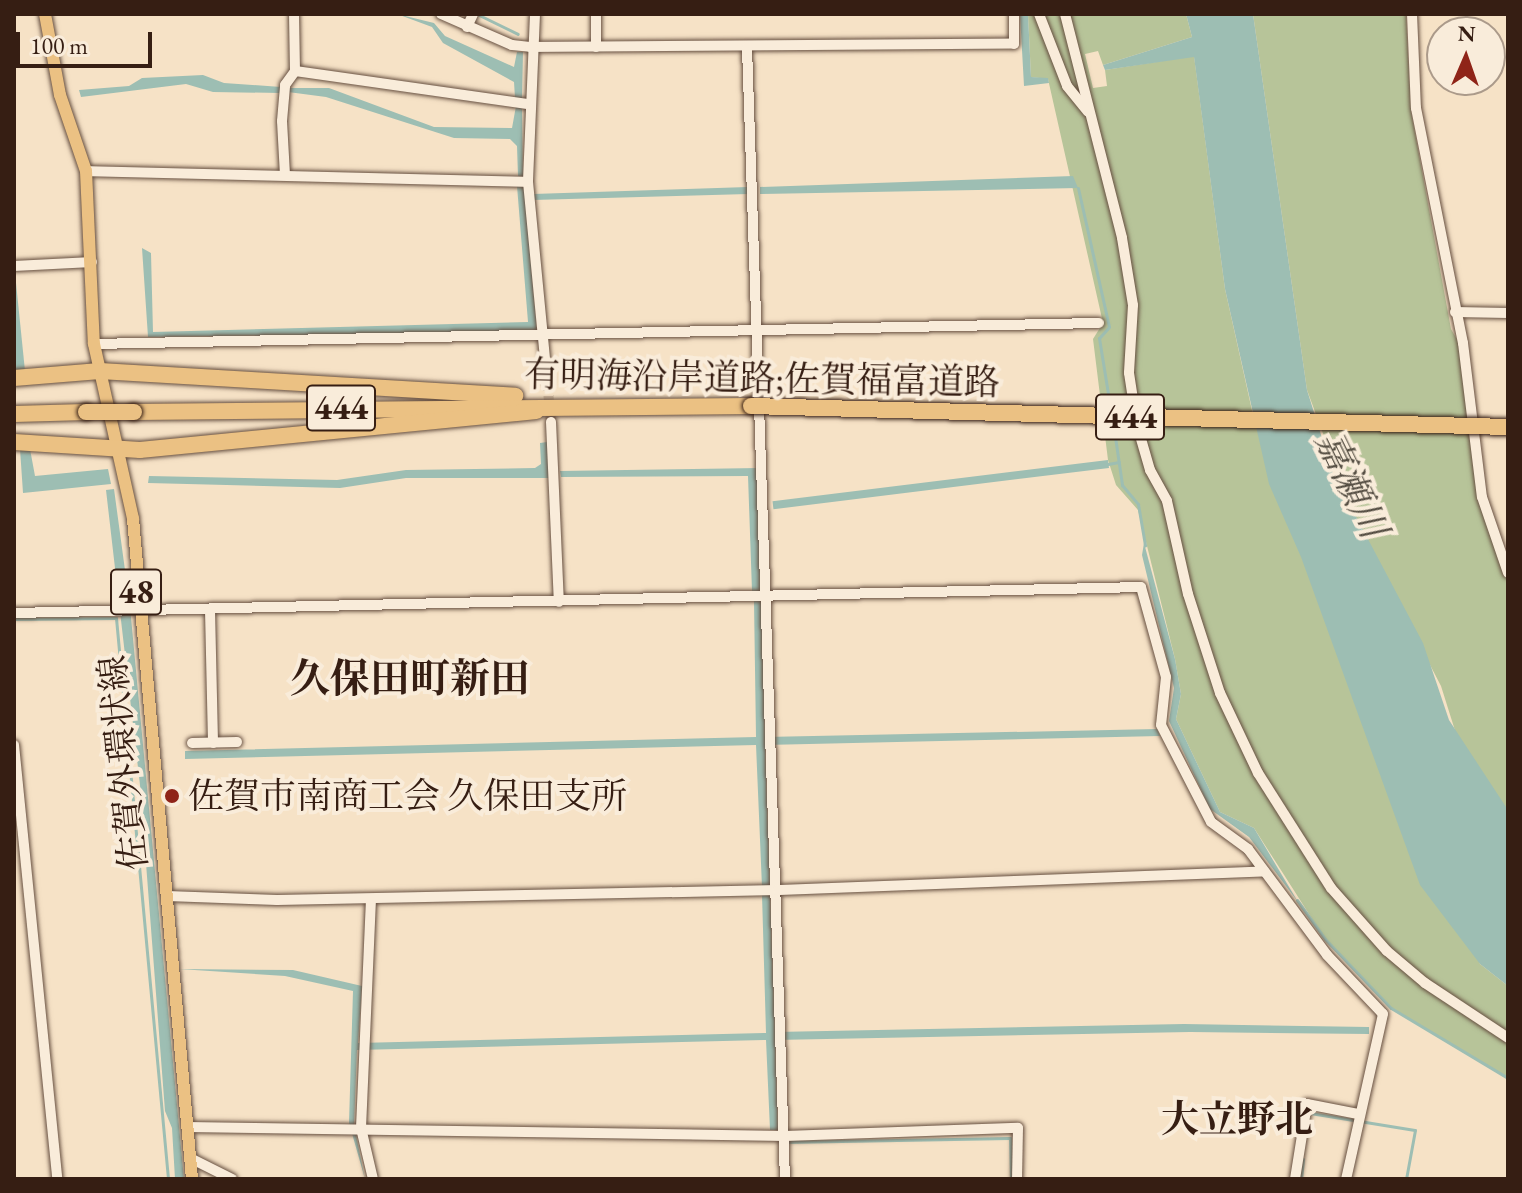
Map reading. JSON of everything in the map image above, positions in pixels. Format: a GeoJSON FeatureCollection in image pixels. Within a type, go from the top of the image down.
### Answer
{"type":"FeatureCollection","features":[{"type":"Feature","properties":{"kind":"highway"},"geometry":{"type":"LineString","coordinates":[[14,378],[100,371],[526,397],[547,405]]}},
{"type":"Feature","properties":{"kind":"highway"},"geometry":{"type":"LineString","coordinates":[[14,442],[120,450],[528,415],[547,405]]}},
{"type":"Feature","properties":{"kind":"highway","name":"有明海沿岸道路;佐賀福富道路"},"geometry":{"type":"LineString","coordinates":[[14,414],[547,405],[751,406],[1508,427]]}},
{"type":"Feature","properties":{"kind":"main road","name":"佐賀外環状線"},"geometry":{"type":"LineString","coordinates":[[45,14],[60,95],[86,171],[94,344],[133,519],[135,611],[167,896],[192,1179]]}},
{"type":"Feature","properties":{"kind":"street"},"geometry":{"type":"LineString","coordinates":[[285,175],[285,85],[295,71],[294,14]]}},
{"type":"Feature","properties":{"kind":"street"},"geometry":{"type":"LineString","coordinates":[[441,14],[467,27],[530,47],[1014,44],[1014,14]]}},
{"type":"Feature","properties":{"kind":"street"},"geometry":{"type":"LineString","coordinates":[[467,27],[473,14]]}},
{"type":"Feature","properties":{"kind":"street"},"geometry":{"type":"LineString","coordinates":[[535,14],[530,47],[528,182],[547,381]]}},
{"type":"Feature","properties":{"kind":"street"},"geometry":{"type":"LineString","coordinates":[[596,14],[596,47]]}},
{"type":"Feature","properties":{"kind":"street"},"geometry":{"type":"LineString","coordinates":[[1039,14],[1067,86],[1091,117]]}},
{"type":"Feature","properties":{"kind":"street"},"geometry":{"type":"LineString","coordinates":[[1065,14],[1133,305],[1129,373],[1137,425],[1150,470],[1167,501],[1188,594],[1220,693],[1258,773],[1331,888],[1406,967],[1508,1038]]}},
{"type":"Feature","properties":{"kind":"street"},"geometry":{"type":"LineString","coordinates":[[1412,14],[1416,108],[1455,312],[1482,497],[1508,573]]}},
{"type":"Feature","properties":{"kind":"street"},"geometry":{"type":"LineString","coordinates":[[747,47],[782,1036],[777,1135],[785,1179]]}},
{"type":"Feature","properties":{"kind":"street"},"geometry":{"type":"LineString","coordinates":[[295,71],[528,104]]}},
{"type":"Feature","properties":{"kind":"street"},"geometry":{"type":"LineString","coordinates":[[86,171],[528,182]]}},
{"type":"Feature","properties":{"kind":"street"},"geometry":{"type":"LineString","coordinates":[[14,266],[92,262]]}},
{"type":"Feature","properties":{"kind":"street"},"geometry":{"type":"LineString","coordinates":[[1455,312],[1508,313]]}},
{"type":"Feature","properties":{"kind":"street"},"geometry":{"type":"LineString","coordinates":[[94,344],[1099,323]]}},
{"type":"Feature","properties":{"kind":"street"},"geometry":{"type":"LineString","coordinates":[[551,422],[559,602]]}},
{"type":"Feature","properties":{"kind":"street"},"geometry":{"type":"LineString","coordinates":[[14,613],[1141,587],[1166,677],[1161,725],[1211,822],[1248,849],[1327,955],[1383,1014],[1346,1179]]}},
{"type":"Feature","properties":{"kind":"street"},"geometry":{"type":"LineString","coordinates":[[210,610],[213,743]]}},
{"type":"Feature","properties":{"kind":"street"},"geometry":{"type":"LineString","coordinates":[[192,743],[237,742]]}},
{"type":"Feature","properties":{"kind":"street"},"geometry":{"type":"LineString","coordinates":[[14,745],[57,1179]]}},
{"type":"Feature","properties":{"kind":"street"},"geometry":{"type":"LineString","coordinates":[[167,896],[371,899],[776,890],[1264,871]]}},
{"type":"Feature","properties":{"kind":"street"},"geometry":{"type":"LineString","coordinates":[[371,899],[364,1046],[356,1128],[373,1179]]}},
{"type":"Feature","properties":{"kind":"street"},"geometry":{"type":"LineString","coordinates":[[1295,1179],[1307,1104],[1358,1119]]}},
{"type":"Feature","properties":{"kind":"street"},"geometry":{"type":"LineString","coordinates":[[187,1127],[777,1135],[1018,1128],[1017,1179]]}},
{"type":"Feature","properties":{"kind":"street"},"geometry":{"type":"LineString","coordinates":[[190,1158],[232,1179]]}},
{"type":"Feature","properties":{"kind":"green space"},"geometry":{"type":"Polygon","coordinates":[[[1028,14],[1186,14],[1192,37],[1103,65],[1098,51],[1085,54],[1093,88],[1107,86],[1105,70],[1194,56],[1225,289],[1253,415],[1480,964],[1508,986],[1508,1078],[1391,1008],[1325,939],[1254,828],[1220,812],[1176,719],[1181,694],[1175,659],[1138,510],[1116,485],[1108,460],[1093,339],[1103,323],[1048,79],[1031,77],[1028,14]]]}},
{"type":"Feature","properties":{"kind":"green space"},"geometry":{"type":"Polygon","coordinates":[[[1253,14],[1406,14],[1411,111],[1451,329],[1459,343],[1479,474],[1508,584],[1508,899],[1441,686],[1356,523],[1307,390],[1253,14]]]}},
{"type":"Feature","properties":{"kind":"water"},"geometry":{"type":"Polygon","coordinates":[[[397,14],[434,23],[445,36],[514,67],[517,52],[523,52],[522,98],[515,98],[514,82],[443,43],[432,27],[397,14]]]}},
{"type":"Feature","properties":{"kind":"water"},"geometry":{"type":"Polygon","coordinates":[[[1020,14],[1028,14],[1031,77],[1048,78],[1049,83],[1024,86],[1020,14]]]}},
{"type":"Feature","properties":{"kind":"water","name":"嘉瀬川"},"geometry":{"type":"Polygon","coordinates":[[[1186,14],[1253,14],[1307,390],[1333,473],[1423,643],[1449,720],[1508,810],[1508,986],[1480,964],[1420,885],[1301,557],[1269,484],[1225,289],[1194,57],[1105,70],[1103,65],[1192,37],[1186,14]]]}},
{"type":"Feature","properties":{"kind":"water"},"geometry":{"type":"Polygon","coordinates":[[[203,75],[224,83],[281,87],[280,93],[213,92],[186,84],[81,97],[79,90],[129,86],[142,78],[203,75]]]}},
{"type":"Feature","properties":{"kind":"water"},"geometry":{"type":"Polygon","coordinates":[[[287,88],[329,88],[434,127],[512,128],[516,106],[522,107],[523,177],[518,176],[517,146],[510,139],[454,138],[326,97],[288,92],[287,88]]]}},
{"type":"Feature","properties":{"kind":"water"},"geometry":{"type":"Polygon","coordinates":[[[1073,176],[1078,188],[760,194],[760,187],[1073,176]]]}},
{"type":"Feature","properties":{"kind":"water"},"geometry":{"type":"Polygon","coordinates":[[[517,186],[524,186],[537,332],[148,337],[142,248],[151,253],[153,332],[528,322],[517,186]]]}},
{"type":"Feature","properties":{"kind":"water"},"geometry":{"type":"Polygon","coordinates":[[[748,187],[748,194],[533,200],[533,194],[748,187]]]}},
{"type":"Feature","properties":{"kind":"water"},"geometry":{"type":"Polygon","coordinates":[[[14,273],[25,371],[16,372],[14,273]]]}},
{"type":"Feature","properties":{"kind":"water"},"geometry":{"type":"Polygon","coordinates":[[[547,442],[550,478],[406,478],[340,488],[148,483],[149,476],[337,480],[406,470],[535,468],[541,464],[540,443],[547,442]]]}},
{"type":"Feature","properties":{"kind":"water"},"geometry":{"type":"Polygon","coordinates":[[[20,449],[30,449],[35,476],[108,469],[111,484],[23,493],[20,449]]]}},
{"type":"Feature","properties":{"kind":"water"},"geometry":{"type":"Polygon","coordinates":[[[1108,460],[1109,468],[773,509],[773,501],[1108,460]]]}},
{"type":"Feature","properties":{"kind":"water"},"geometry":{"type":"Polygon","coordinates":[[[759,468],[760,591],[752,591],[748,476],[561,477],[560,471],[759,468]]]}},
{"type":"Feature","properties":{"kind":"water"},"geometry":{"type":"Polygon","coordinates":[[[114,489],[130,607],[184,1179],[175,1179],[172,1128],[165,1111],[140,785],[106,490],[114,489]]]}},
{"type":"Feature","properties":{"kind":"water"},"geometry":{"type":"Polygon","coordinates":[[[1144,543],[1175,659],[1181,694],[1176,719],[1220,812],[1254,828],[1298,902],[1249,837],[1210,809],[1169,721],[1174,688],[1142,555],[1144,543]]]}},
{"type":"Feature","properties":{"kind":"water"},"geometry":{"type":"Polygon","coordinates":[[[754,601],[761,601],[765,737],[1157,729],[1160,736],[765,745],[770,887],[762,887],[756,745],[185,759],[185,751],[756,737],[754,601]]]}},
{"type":"Feature","properties":{"kind":"water"},"geometry":{"type":"Polygon","coordinates":[[[762,895],[770,895],[775,1032],[1184,1024],[1369,1027],[1369,1034],[1190,1032],[775,1040],[778,1130],[770,1130],[766,1040],[357,1050],[354,1125],[365,1179],[349,1123],[353,991],[285,976],[179,969],[293,970],[362,986],[358,1043],[766,1033],[762,895]]]}},
{"type":"Feature","properties":{"kind":"waterway"},"geometry":{"type":"LineString","coordinates":[[479,15],[518,34]]}},
{"type":"Feature","properties":{"kind":"waterway"},"geometry":{"type":"LineString","coordinates":[[1078,188],[1109,327],[1099,338],[1111,412]]}},
{"type":"Feature","properties":{"kind":"waterway"},"geometry":{"type":"LineString","coordinates":[[1113,423],[1122,485],[1138,504],[1145,545]]}},
{"type":"Feature","properties":{"kind":"waterway"},"geometry":{"type":"LineString","coordinates":[[1108,464],[1119,462]]}},
{"type":"Feature","properties":{"kind":"waterway"},"geometry":{"type":"LineString","coordinates":[[14,619],[116,618],[168,1179]]}},
{"type":"Feature","properties":{"kind":"waterway"},"geometry":{"type":"LineString","coordinates":[[1297,900],[1325,939],[1391,1008],[1508,1078]]}},
{"type":"Feature","properties":{"kind":"waterway"},"geometry":{"type":"LineString","coordinates":[[1310,1113],[1415,1130],[1406,1179]]}},
{"type":"Feature","properties":{"kind":"waterway"},"geometry":{"type":"LineString","coordinates":[[785,1142],[1010,1138],[1011,1179]]}},
{"type":"Feature","properties":{"kind":"waterway"},"geometry":{"type":"LineString","coordinates":[[1301,1179],[1303,1159]]}},
{"type":"Feature","properties":{"kind":"tunnel"},"geometry":{"type":"LineString","coordinates":[[547,381],[551,422]]}},
{"type":"Feature","properties":{"kind":"place","name":"佐賀市南商工会 久保田支所"},"geometry":{"type":"Point","coordinates":[172,796]}},
{"type":"Feature","properties":{"kind":"district","name":"久保田町新田"},"geometry":{"type":"Point","coordinates":[410,678]}},
{"type":"Feature","properties":{"kind":"district","name":"大立野北"},"geometry":{"type":"Point","coordinates":[1237,1119]}}]}
